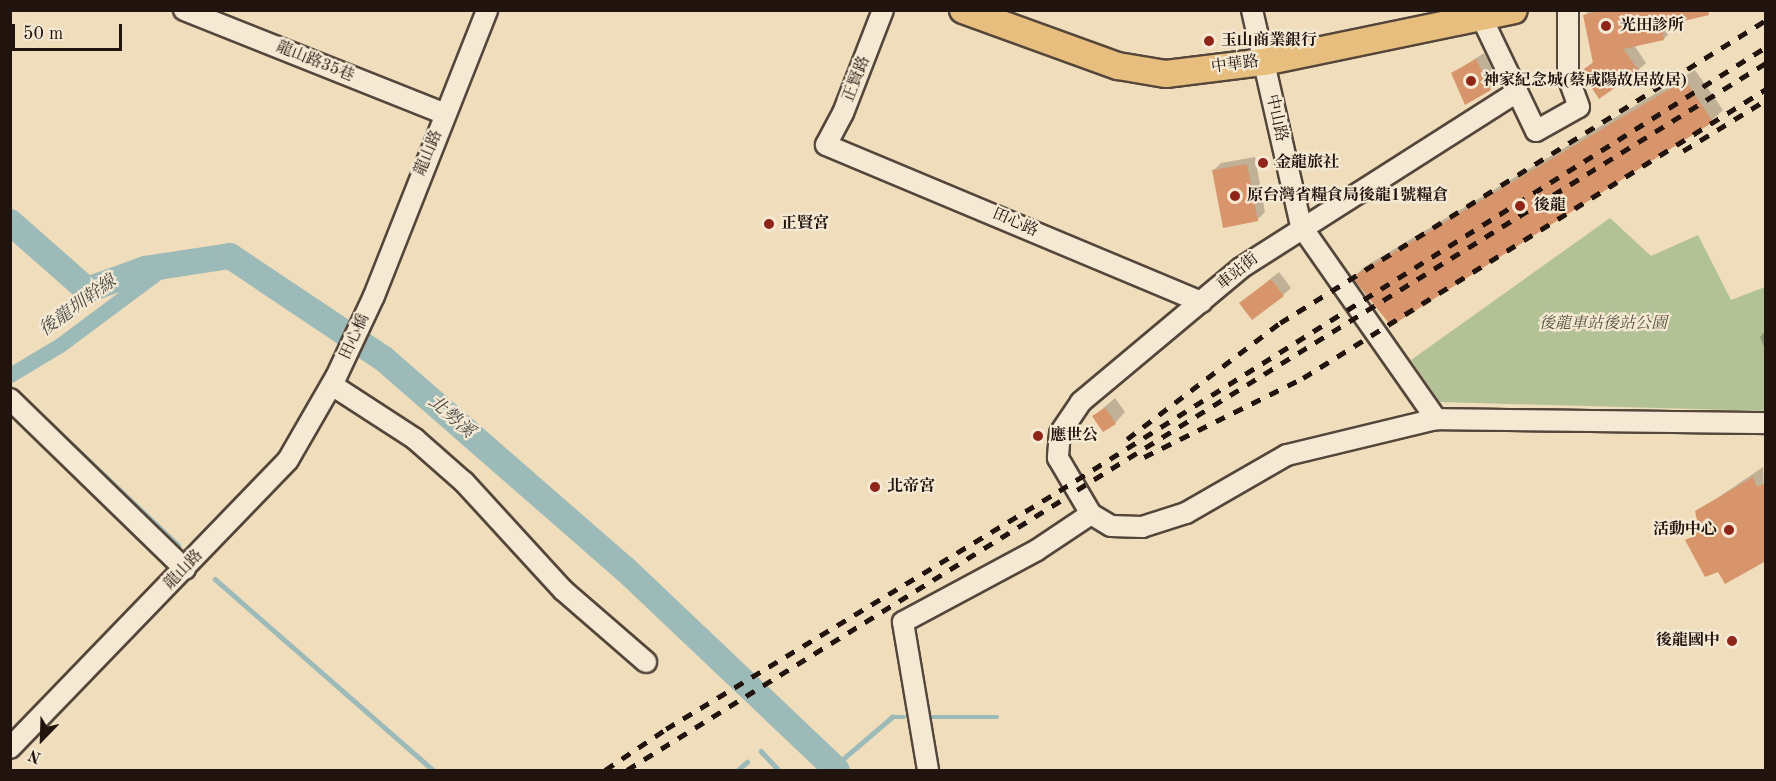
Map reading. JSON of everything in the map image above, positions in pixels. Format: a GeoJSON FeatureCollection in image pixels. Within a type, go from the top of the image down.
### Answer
{"type":"FeatureCollection","features":[{"type":"Feature","properties":{"kind":"main road","name":"中華路"},"geometry":{"type":"LineString","coordinates":[[963,10],[1118,66],[1166,74],[1264,62],[1479,14],[1514,10]]}},
{"type":"Feature","properties":{"kind":"street","name":"龍山路35巷"},"geometry":{"type":"LineString","coordinates":[[184,10],[445,114]]}},
{"type":"Feature","properties":{"kind":"street","name":"龍山路"},"geometry":{"type":"LineString","coordinates":[[374,296],[487,10]]}},
{"type":"Feature","properties":{"kind":"street","name":"正賢路"},"geometry":{"type":"LineString","coordinates":[[826,145],[883,10]]}},
{"type":"Feature","properties":{"kind":"street","name":"中山路"},"geometry":{"type":"LineString","coordinates":[[1252,10],[1301,226]]}},
{"type":"Feature","properties":{"kind":"street"},"geometry":{"type":"LineString","coordinates":[[1479,14],[1536,131],[1579,107],[1568,76],[1568,10]]}},
{"type":"Feature","properties":{"kind":"street","name":"車站街"},"geometry":{"type":"LineString","coordinates":[[1091,514],[1058,458],[1060,433],[1081,402],[1241,268],[1301,226],[1517,92]]}},
{"type":"Feature","properties":{"kind":"street","name":"田心路"},"geometry":{"type":"LineString","coordinates":[[826,145],[1202,302]]}},
{"type":"Feature","properties":{"kind":"street"},"geometry":{"type":"LineString","coordinates":[[1301,226],[1436,419]]}},
{"type":"Feature","properties":{"kind":"street","name":"田心橋"},"geometry":{"type":"LineString","coordinates":[[334,381],[374,296]]}},
{"type":"Feature","properties":{"kind":"street","name":"龍山路"},"geometry":{"type":"LineString","coordinates":[[10,747],[185,569],[288,460],[334,381]]}},
{"type":"Feature","properties":{"kind":"street"},"geometry":{"type":"LineString","coordinates":[[334,381],[416,439],[464,482],[563,590],[646,662]]}},
{"type":"Feature","properties":{"kind":"street"},"geometry":{"type":"LineString","coordinates":[[10,399],[185,569]]}},
{"type":"Feature","properties":{"kind":"street"},"geometry":{"type":"LineString","coordinates":[[928,771],[903,621],[1037,550],[1091,514],[1111,525],[1142,527],[1186,513],[1287,455],[1436,419],[1766,423]]}},
{"type":"Feature","properties":{"kind":"green space","name":"後龍車站後站公園"},"geometry":{"type":"Polygon","coordinates":[[[1610,218],[1651,256],[1698,235],[1731,300],[1765,287],[1765,411],[1440,402],[1411,360],[1610,218]]]}},
{"type":"Feature","properties":{"kind":"building"},"geometry":{"type":"Polygon","coordinates":[[[1606,10],[1708,10],[1709,15],[1662,26],[1664,40],[1623,49],[1639,71],[1599,99],[1581,71],[1593,63],[1583,15],[1606,10]]]}},
{"type":"Feature","properties":{"kind":"building","name":"神家紀念城(蔡咸陽故居故居)"},"geometry":{"type":"Polygon","coordinates":[[[1476,59],[1491,90],[1465,105],[1451,73],[1476,59]]]}},
{"type":"Feature","properties":{"kind":"building"},"geometry":{"type":"Polygon","coordinates":[[[1685,80],[1713,122],[1391,326],[1352,277],[1685,80]]]}},
{"type":"Feature","properties":{"kind":"building","name":"原台灣省糧食局後龍1號糧倉"},"geometry":{"type":"Polygon","coordinates":[[[1247,164],[1258,221],[1223,228],[1212,170],[1247,164]]]}},
{"type":"Feature","properties":{"kind":"building"},"geometry":{"type":"Polygon","coordinates":[[[1271,279],[1284,296],[1252,320],[1239,303],[1271,279]]]}},
{"type":"Feature","properties":{"kind":"building"},"geometry":{"type":"Polygon","coordinates":[[[1105,408],[1116,424],[1103,432],[1092,416],[1105,408]]]}},
{"type":"Feature","properties":{"kind":"building","name":"活動中心"},"geometry":{"type":"Polygon","coordinates":[[[1753,477],[1757,487],[1766,483],[1766,561],[1725,584],[1718,572],[1705,577],[1685,540],[1696,535],[1690,525],[1697,521],[1695,511],[1753,477]]]}},
{"type":"Feature","properties":{"kind":"waterway","name":"北勢溪"},"geometry":{"type":"LineString","coordinates":[[10,222],[87,290],[145,269],[230,256],[384,359],[625,569],[837,770]]}},
{"type":"Feature","properties":{"kind":"waterway","name":"後龍圳幹線"},"geometry":{"type":"LineString","coordinates":[[10,375],[60,345],[166,266]]}},
{"type":"Feature","properties":{"kind":"waterway"},"geometry":{"type":"LineString","coordinates":[[10,387],[19,395]]}},
{"type":"Feature","properties":{"kind":"waterway"},"geometry":{"type":"LineString","coordinates":[[41,415],[178,545]]}},
{"type":"Feature","properties":{"kind":"waterway"},"geometry":{"type":"LineString","coordinates":[[215,579],[433,770]]}},
{"type":"Feature","properties":{"kind":"waterway"},"geometry":{"type":"LineString","coordinates":[[830,770],[892,717],[904,717]]}},
{"type":"Feature","properties":{"kind":"waterway"},"geometry":{"type":"LineString","coordinates":[[930,717],[997,717]]}},
{"type":"Feature","properties":{"kind":"waterway"},"geometry":{"type":"LineString","coordinates":[[761,751],[779,770]]}},
{"type":"Feature","properties":{"kind":"waterway"},"geometry":{"type":"LineString","coordinates":[[738,770],[747,762]]}},
{"type":"Feature","properties":{"kind":"railway"},"geometry":{"type":"LineString","coordinates":[[1127,439],[1280,323],[1766,20]]}},
{"type":"Feature","properties":{"kind":"railway"},"geometry":{"type":"LineString","coordinates":[[605,770],[666,729],[1059,491],[1766,47]]}},
{"type":"Feature","properties":{"kind":"railway"},"geometry":{"type":"LineString","coordinates":[[1077,490],[1766,63]]}},
{"type":"Feature","properties":{"kind":"railway"},"geometry":{"type":"LineString","coordinates":[[1144,457],[1303,378],[1766,89]]}},
{"type":"Feature","properties":{"kind":"railway"},"geometry":{"type":"LineString","coordinates":[[1683,151],[1766,100]]}},
{"type":"Feature","properties":{"kind":"railway"},"geometry":{"type":"LineString","coordinates":[[627,770],[1060,501]]}},
{"type":"Feature","properties":{"kind":"place","name":"光田診所"},"geometry":{"type":"Point","coordinates":[1606,26]}},
{"type":"Feature","properties":{"kind":"place","name":"玉山商業銀行"},"geometry":{"type":"Point","coordinates":[1209,41]}},
{"type":"Feature","properties":{"kind":"place","name":"神家紀念城(蔡咸陽故居故居)"},"geometry":{"type":"Point","coordinates":[1471,81]}},
{"type":"Feature","properties":{"kind":"place","name":"金龍旅社"},"geometry":{"type":"Point","coordinates":[1263,163]}},
{"type":"Feature","properties":{"kind":"place","name":"原台灣省糧食局後龍1號糧倉"},"geometry":{"type":"Point","coordinates":[1235,196]}},
{"type":"Feature","properties":{"kind":"place","name":"後龍"},"geometry":{"type":"Point","coordinates":[1520,206]}},
{"type":"Feature","properties":{"kind":"place","name":"正賢宮"},"geometry":{"type":"Point","coordinates":[769,224]}},
{"type":"Feature","properties":{"kind":"place","name":"應世公"},"geometry":{"type":"Point","coordinates":[1038,436]}},
{"type":"Feature","properties":{"kind":"place","name":"北帝宮"},"geometry":{"type":"Point","coordinates":[875,487]}},
{"type":"Feature","properties":{"kind":"place","name":"活動中心"},"geometry":{"type":"Point","coordinates":[1729,530]}},
{"type":"Feature","properties":{"kind":"place","name":"後龍國中"},"geometry":{"type":"Point","coordinates":[1732,641]}}]}
